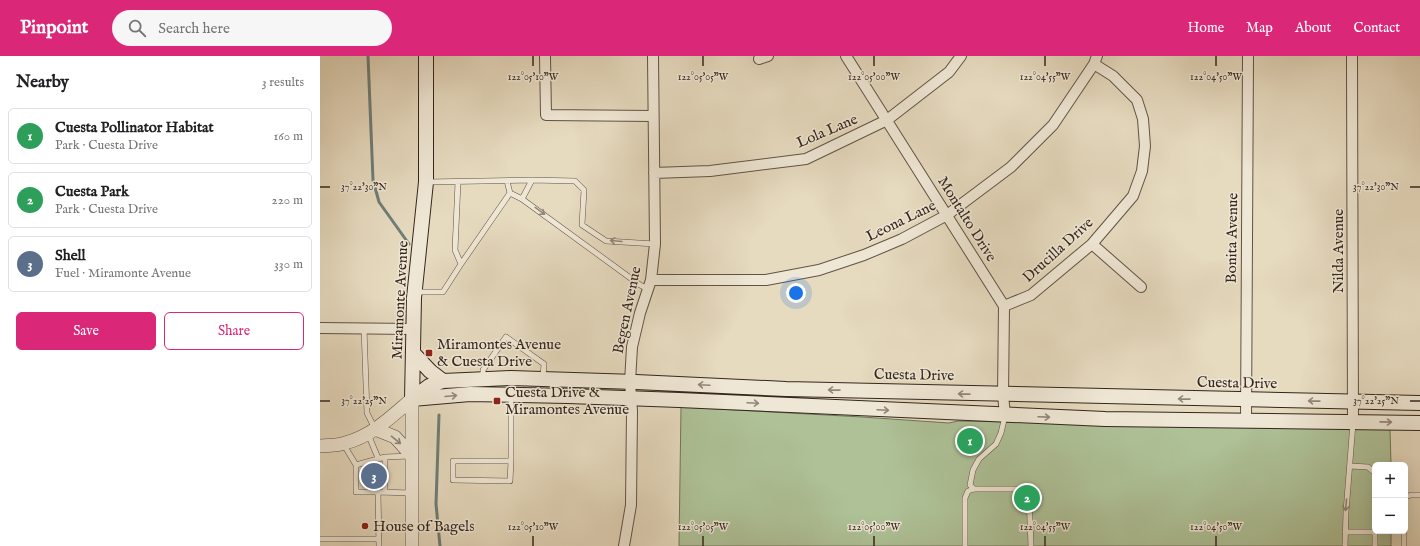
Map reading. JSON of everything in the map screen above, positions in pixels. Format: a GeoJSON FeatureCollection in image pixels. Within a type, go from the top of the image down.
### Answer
{"type":"FeatureCollection","features":[{"type":"Feature","properties":{"kind":"main road","name":"Miramonte Avenue"},"geometry":{"type":"LineString","coordinates":[[412,399],[415,292],[426,182],[426,56]]}},
{"type":"Feature","properties":{"kind":"main road"},"geometry":{"type":"LineString","coordinates":[[414,354],[430,371],[443,381]]}},
{"type":"Feature","properties":{"kind":"main road","name":"Cuesta Drive"},"geometry":{"type":"LineString","coordinates":[[412,399],[429,386],[443,381],[483,378],[543,378],[786,389],[1003,395],[1420,403]]}},
{"type":"Feature","properties":{"kind":"main road"},"geometry":{"type":"LineString","coordinates":[[412,399],[470,394],[630,398],[1105,419],[1420,423]]}},
{"type":"Feature","properties":{"kind":"street"},"geometry":{"type":"LineString","coordinates":[[545,56],[546,115],[654,116]]}},
{"type":"Feature","properties":{"kind":"street","name":"Begen Avenue"},"geometry":{"type":"LineString","coordinates":[[624,546],[631,506],[632,411],[630,382],[632,346],[640,313],[650,284],[655,244],[653,56]]}},
{"type":"Feature","properties":{"kind":"street","name":"Montalto Drive"},"geometry":{"type":"LineString","coordinates":[[846,56],[1004,306]]}},
{"type":"Feature","properties":{"kind":"street","name":"Lola Lane"},"geometry":{"type":"LineString","coordinates":[[654,173],[710,171],[806,158],[887,120],[949,72],[961,56]]}},
{"type":"Feature","properties":{"kind":"street","name":"Bonita Avenue"},"geometry":{"type":"LineString","coordinates":[[1246,421],[1248,56]]}},
{"type":"Feature","properties":{"kind":"street","name":"Nilda Avenue"},"geometry":{"type":"LineString","coordinates":[[1352,56],[1353,422]]}},
{"type":"Feature","properties":{"kind":"street","name":"Leona Lane"},"geometry":{"type":"LineString","coordinates":[[650,284],[766,280],[819,270],[864,255],[902,239],[947,215],[1011,167],[1053,125],[1095,60]]}},
{"type":"Feature","properties":{"kind":"street","name":"Drucilla Drive"},"geometry":{"type":"LineString","coordinates":[[1004,306],[1031,296],[1092,244],[1133,196],[1142,171],[1145,146],[1143,119],[1137,100],[1095,60]]}},
{"type":"Feature","properties":{"kind":"street"},"geometry":{"type":"LineString","coordinates":[[1092,244],[1141,287]]}},
{"type":"Feature","properties":{"kind":"street"},"geometry":{"type":"LineString","coordinates":[[1004,306],[1003,395],[1005,415]]}},
{"type":"Feature","properties":{"kind":"street"},"geometry":{"type":"LineString","coordinates":[[320,328],[414,329]]}},
{"type":"Feature","properties":{"kind":"street","name":"Cuesta Drive"},"geometry":{"type":"LineString","coordinates":[[320,446],[343,444],[363,437],[412,399]]}},
{"type":"Feature","properties":{"kind":"street","name":"Miramonte Avenue"},"geometry":{"type":"LineString","coordinates":[[412,399],[412,546]]}},
{"type":"Feature","properties":{"kind":"street"},"geometry":{"type":"LineString","coordinates":[[371,432],[395,437],[412,456]]}},
{"type":"Feature","properties":{"kind":"lane"},"geometry":{"type":"LineString","coordinates":[[426,182],[532,180],[576,181],[584,190],[582,225],[606,241],[655,244]]}},
{"type":"Feature","properties":{"kind":"lane"},"geometry":{"type":"LineString","coordinates":[[522,199],[532,180]]}},
{"type":"Feature","properties":{"kind":"lane"},"geometry":{"type":"LineString","coordinates":[[415,292],[443,292],[510,193],[507,181]]}},
{"type":"Feature","properties":{"kind":"lane"},"geometry":{"type":"LineString","coordinates":[[458,182],[455,250],[461,264]]}},
{"type":"Feature","properties":{"kind":"lane"},"geometry":{"type":"LineString","coordinates":[[510,193],[522,199],[640,285],[650,284]]}},
{"type":"Feature","properties":{"kind":"lane"},"geometry":{"type":"LineString","coordinates":[[364,328],[366,413],[378,458]]}},
{"type":"Feature","properties":{"kind":"lane"},"geometry":{"type":"LineString","coordinates":[[483,378],[483,370],[506,337],[544,364],[543,378]]}},
{"type":"Feature","properties":{"kind":"lane"},"geometry":{"type":"LineString","coordinates":[[511,395],[511,461],[510,481],[453,480],[453,461],[511,461]]}},
{"type":"Feature","properties":{"kind":"lane"},"geometry":{"type":"LineString","coordinates":[[974,489],[970,485],[973,470],[979,459],[996,444],[1001,434],[1005,415]]}},
{"type":"Feature","properties":{"kind":"lane"},"geometry":{"type":"LineString","coordinates":[[1345,546],[1353,422]]}},
{"type":"Feature","properties":{"kind":"lane"},"geometry":{"type":"LineString","coordinates":[[343,444],[356,465],[356,492],[412,492]]}},
{"type":"Feature","properties":{"kind":"lane"},"geometry":{"type":"LineString","coordinates":[[356,465],[378,458],[412,456]]}},
{"type":"Feature","properties":{"kind":"lane"},"geometry":{"type":"LineString","coordinates":[[385,457],[385,492]]}},
{"type":"Feature","properties":{"kind":"lane"},"geometry":{"type":"LineString","coordinates":[[1350,466],[1368,467],[1375,473],[1375,498]]}},
{"type":"Feature","properties":{"kind":"lane"},"geometry":{"type":"LineString","coordinates":[[965,546],[965,498],[968,491],[974,489],[1023,489],[1029,495],[1030,502],[1031,546]]}},
{"type":"Feature","properties":{"kind":"lane"},"geometry":{"type":"LineString","coordinates":[[378,492],[379,546]]}},
{"type":"Feature","properties":{"kind":"lane"},"geometry":{"type":"LineString","coordinates":[[1408,496],[1420,495]]}},
{"type":"Feature","properties":{"kind":"lane"},"geometry":{"type":"LineString","coordinates":[[1346,532],[1372,532]]}},
{"type":"Feature","properties":{"kind":"lane"},"geometry":{"type":"LineString","coordinates":[[1375,534],[1375,546]]}},
{"type":"Feature","properties":{"kind":"lane"},"geometry":{"type":"LineString","coordinates":[[1404,534],[1404,546]]}},
{"type":"Feature","properties":{"kind":"lane"},"geometry":{"type":"LineString","coordinates":[[320,539],[379,539]]}},
{"type":"Feature","properties":{"kind":"green space"},"geometry":{"type":"Polygon","coordinates":[[[681,407],[949,423],[958,421],[1390,429],[1391,462],[1372,462],[1372,534],[1391,534],[1391,546],[679,546],[681,407]]]}},
{"type":"Feature","properties":{"kind":"waterway"},"geometry":{"type":"LineString","coordinates":[[368,56],[373,180],[379,202],[409,244]]}},
{"type":"Feature","properties":{"kind":"waterway"},"geometry":{"type":"LineString","coordinates":[[439,415],[436,504],[440,546]]}},
{"type":"Feature","properties":{"kind":"place","name":"Miramontes Avenue & Cuesta Drive"},"geometry":{"type":"Point","coordinates":[429,353]}},
{"type":"Feature","properties":{"kind":"place","name":"Cuesta Drive & Miramontes Avenue"},"geometry":{"type":"Point","coordinates":[497,401]}},
{"type":"Feature","properties":{"kind":"place","name":"Cuesta Pollinator Habitat"},"geometry":{"type":"Point","coordinates":[970,441]}},
{"type":"Feature","properties":{"kind":"place","name":"Shell"},"geometry":{"type":"Point","coordinates":[374,476]}},
{"type":"Feature","properties":{"kind":"place","name":"Cuesta Park"},"geometry":{"type":"Point","coordinates":[1027,498]}},
{"type":"Feature","properties":{"kind":"place","name":"House of Bagels"},"geometry":{"type":"Point","coordinates":[365,526]}}]}
